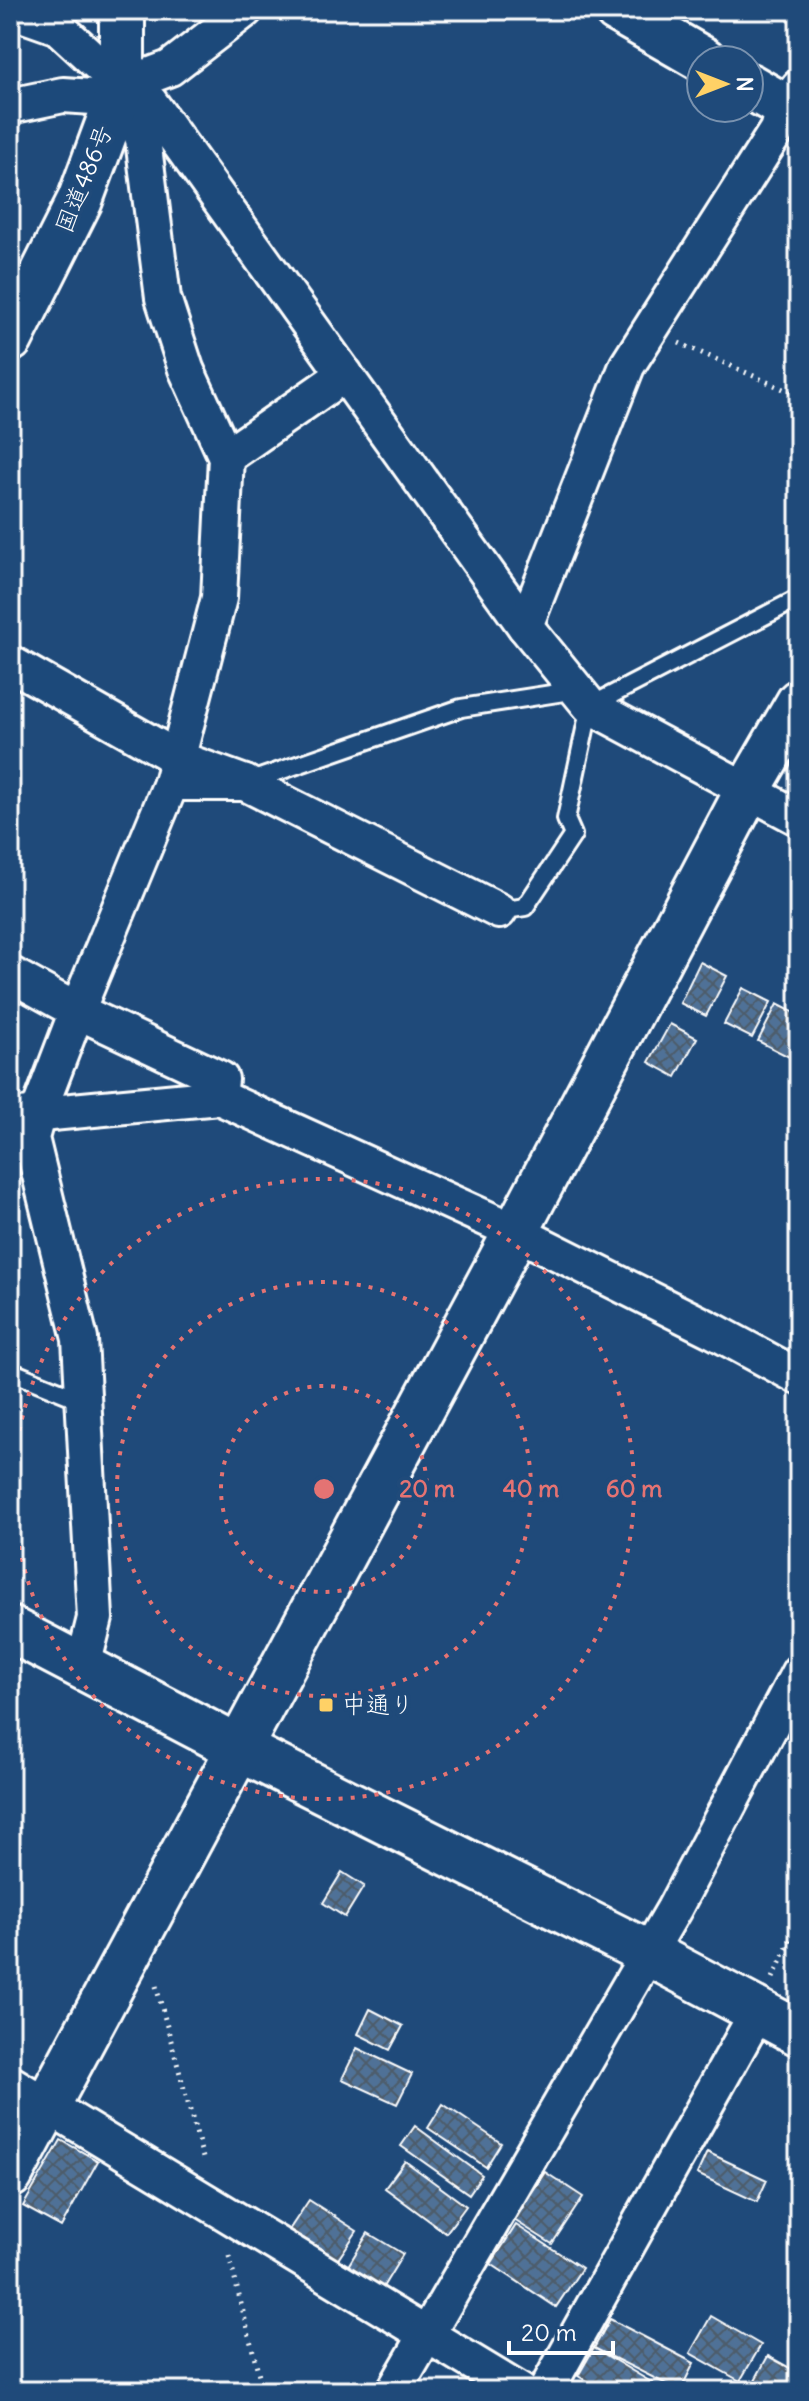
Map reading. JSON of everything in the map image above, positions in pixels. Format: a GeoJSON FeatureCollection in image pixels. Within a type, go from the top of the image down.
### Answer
{"type":"FeatureCollection","features":[{"type":"Feature","properties":{"kind":"main road","name":"国道486号"},"geometry":{"type":"LineString","coordinates":[[10,339],[80,200],[122,86],[122,10]]}},
{"type":"Feature","properties":{"kind":"main road"},"geometry":{"type":"LineString","coordinates":[[617,10],[685,49]]}},
{"type":"Feature","properties":{"kind":"main road"},"geometry":{"type":"LineString","coordinates":[[10,2175],[748,790],[799,702]]}},
{"type":"Feature","properties":{"kind":"main road"},"geometry":{"type":"LineString","coordinates":[[10,1629],[799,2033]]}},
{"type":"Feature","properties":{"kind":"street"},"geometry":{"type":"LineString","coordinates":[[10,10],[58,27],[122,86],[149,101],[525,626],[584,698],[799,818]]}},
{"type":"Feature","properties":{"kind":"street"},"geometry":{"type":"LineString","coordinates":[[10,106],[63,95],[93,97],[170,68],[245,10]]}},
{"type":"Feature","properties":{"kind":"street"},"geometry":{"type":"LineString","coordinates":[[83,1666],[95,1618],[80,1339],[24,1115],[77,1011],[175,771],[219,598],[226,457],[186,369],[163,298],[143,139],[122,86]]}},
{"type":"Feature","properties":{"kind":"street"},"geometry":{"type":"LineString","coordinates":[[525,626],[627,366],[777,130],[783,99]]}},
{"type":"Feature","properties":{"kind":"street"},"geometry":{"type":"LineString","coordinates":[[226,457],[345,374]]}},
{"type":"Feature","properties":{"kind":"street"},"geometry":{"type":"LineString","coordinates":[[10,663],[175,771],[245,783],[499,911]]}},
{"type":"Feature","properties":{"kind":"street"},"geometry":{"type":"LineString","coordinates":[[10,974],[77,1011],[221,1079],[219,1097]]}},
{"type":"Feature","properties":{"kind":"street"},"geometry":{"type":"LineString","coordinates":[[24,1115],[219,1097],[514,1231],[799,1377]]}},
{"type":"Feature","properties":{"kind":"street"},"geometry":{"type":"LineString","coordinates":[[394,2391],[674,1909],[799,1672]]}},
{"type":"Feature","properties":{"kind":"street"},"geometry":{"type":"LineString","coordinates":[[546,2391],[758,2011]]}},
{"type":"Feature","properties":{"kind":"street"},"geometry":{"type":"LineString","coordinates":[[10,2083],[520,2391]]}},
{"type":"Feature","properties":{"kind":"lane"},"geometry":{"type":"LineString","coordinates":[[245,783],[461,708],[584,698],[799,598]]}},
{"type":"Feature","properties":{"kind":"lane"},"geometry":{"type":"LineString","coordinates":[[499,911],[525,907],[573,835],[566,819],[584,698]]}},
{"type":"Feature","properties":{"kind":"lane"},"geometry":{"type":"LineString","coordinates":[[10,1371],[84,1401]]}},
{"type":"Feature","properties":{"kind":"path"},"geometry":{"type":"LineString","coordinates":[[650,329],[799,396]]}},
{"type":"Feature","properties":{"kind":"path"},"geometry":{"type":"LineString","coordinates":[[758,2011],[799,1921]]}},
{"type":"Feature","properties":{"kind":"building"},"geometry":{"type":"Polygon","coordinates":[[[700,962],[727,976],[706,1016],[680,1003],[700,962]]]}},
{"type":"Feature","properties":{"kind":"building"},"geometry":{"type":"Polygon","coordinates":[[[743,988],[771,1002],[752,1038],[724,1024],[743,988]]]}},
{"type":"Feature","properties":{"kind":"building"},"geometry":{"type":"Polygon","coordinates":[[[777,1004],[799,1015],[797,1061],[758,1041],[777,1004]]]}},
{"type":"Feature","properties":{"kind":"building"},"geometry":{"type":"Polygon","coordinates":[[[670,1024],[697,1038],[676,1077],[649,1062],[670,1024]]]}},
{"type":"Feature","properties":{"kind":"building"},"geometry":{"type":"Polygon","coordinates":[[[342,1872],[364,1886],[345,1917],[323,1903],[342,1872]]]}},
{"type":"Feature","properties":{"kind":"building"},"geometry":{"type":"Polygon","coordinates":[[[370,2009],[403,2026],[390,2050],[358,2034],[370,2009]]]}},
{"type":"Feature","properties":{"kind":"building"},"geometry":{"type":"Polygon","coordinates":[[[357,2048],[412,2074],[397,2104],[342,2079],[357,2048]]]}},
{"type":"Feature","properties":{"kind":"building"},"geometry":{"type":"Polygon","coordinates":[[[443,2104],[501,2143],[486,2167],[428,2128],[443,2104]]]}},
{"type":"Feature","properties":{"kind":"building"},"geometry":{"type":"Polygon","coordinates":[[[799,2121],[799,2140],[791,2136],[799,2121]]]}},
{"type":"Feature","properties":{"kind":"building"},"geometry":{"type":"Polygon","coordinates":[[[415,2126],[482,2175],[469,2194],[401,2146],[415,2126]]]}},
{"type":"Feature","properties":{"kind":"building"},"geometry":{"type":"Polygon","coordinates":[[[61,2140],[98,2161],[61,2227],[23,2206],[61,2140]]]}},
{"type":"Feature","properties":{"kind":"building"},"geometry":{"type":"Polygon","coordinates":[[[707,2152],[767,2180],[757,2202],[697,2174],[707,2152]]]}},
{"type":"Feature","properties":{"kind":"building"},"geometry":{"type":"Polygon","coordinates":[[[405,2161],[466,2206],[446,2233],[385,2188],[405,2161]]]}},
{"type":"Feature","properties":{"kind":"building"},"geometry":{"type":"Polygon","coordinates":[[[545,2172],[583,2197],[552,2244],[514,2220],[545,2172]]]}},
{"type":"Feature","properties":{"kind":"building"},"geometry":{"type":"Polygon","coordinates":[[[309,2200],[357,2231],[335,2264],[287,2233],[309,2200]]]}},
{"type":"Feature","properties":{"kind":"building"},"geometry":{"type":"Polygon","coordinates":[[[516,2225],[582,2268],[556,2307],[491,2264],[516,2225]]]}},
{"type":"Feature","properties":{"kind":"building"},"geometry":{"type":"Polygon","coordinates":[[[368,2233],[403,2254],[380,2292],[345,2271],[368,2233]]]}},
{"type":"Feature","properties":{"kind":"building"},"geometry":{"type":"Polygon","coordinates":[[[711,2316],[761,2345],[740,2381],[690,2353],[711,2316]]]}},
{"type":"Feature","properties":{"kind":"building"},"geometry":{"type":"Polygon","coordinates":[[[610,2319],[694,2363],[680,2391],[594,2348],[610,2319]]]}},
{"type":"Feature","properties":{"kind":"building"},"geometry":{"type":"Polygon","coordinates":[[[594,2348],[666,2391],[603,2391],[578,2376],[594,2348]]]}},
{"type":"Feature","properties":{"kind":"building"},"geometry":{"type":"Polygon","coordinates":[[[768,2356],[799,2373],[799,2391],[749,2391],[768,2356]]]}},
{"type":"Feature","properties":{"kind":"place","name":"中通り"},"geometry":{"type":"Point","coordinates":[326,1705]}}]}
